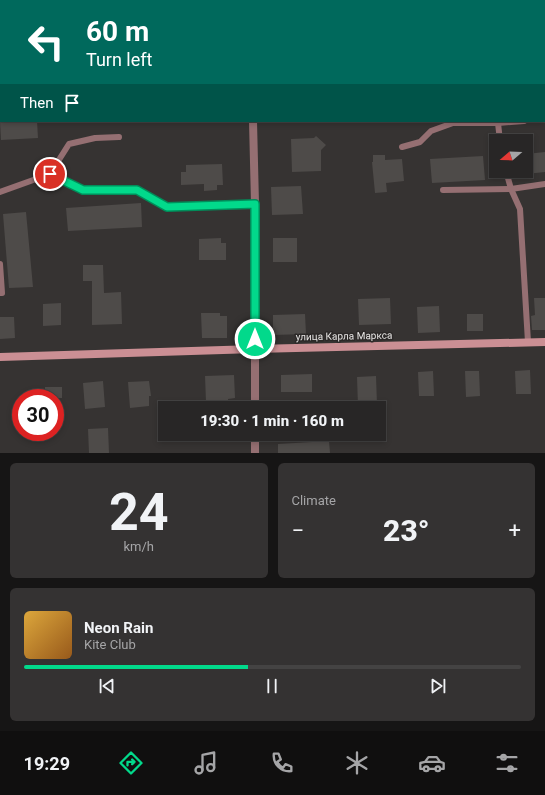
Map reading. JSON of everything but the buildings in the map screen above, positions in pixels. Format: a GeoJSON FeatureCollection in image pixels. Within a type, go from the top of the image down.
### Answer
{"type":"FeatureCollection","features":[{"type":"Feature","properties":{"kind":"main road","name":"улица Карла Маркса"},"geometry":{"type":"LineString","coordinates":[[0,357],[545,342]]}},
{"type":"Feature","properties":{"kind":"street"},"geometry":{"type":"LineString","coordinates":[[253,122],[255,204],[255,401]]}},
{"type":"Feature","properties":{"kind":"street"},"geometry":{"type":"LineString","coordinates":[[255,441],[256,453]]}},
{"type":"Feature","properties":{"kind":"lane"},"geometry":{"type":"LineString","coordinates":[[402,148],[420,142],[431,130],[453,123],[511,122]]}},
{"type":"Feature","properties":{"kind":"lane"},"geometry":{"type":"LineString","coordinates":[[498,123],[499,134]]}},
{"type":"Feature","properties":{"kind":"lane"},"geometry":{"type":"LineString","coordinates":[[0,192],[50,174],[69,144],[94,138],[119,137]]}},
{"type":"Feature","properties":{"kind":"lane"},"geometry":{"type":"LineString","coordinates":[[50,174],[83,190],[137,190],[167,207],[255,204]]}},
{"type":"Feature","properties":{"kind":"lane"},"geometry":{"type":"LineString","coordinates":[[508,178],[520,209],[528,342]]}},
{"type":"Feature","properties":{"kind":"lane"},"geometry":{"type":"LineString","coordinates":[[443,190],[511,189],[545,184]]}},
{"type":"Feature","properties":{"kind":"lane"},"geometry":{"type":"LineString","coordinates":[[0,264],[2,293],[0,293]]}},
{"type":"Feature","properties":{"kind":"route"},"geometry":{"type":"LineString","coordinates":[[50,174],[83,190],[137,190],[167,207],[255,204],[255,339]]}}]}
